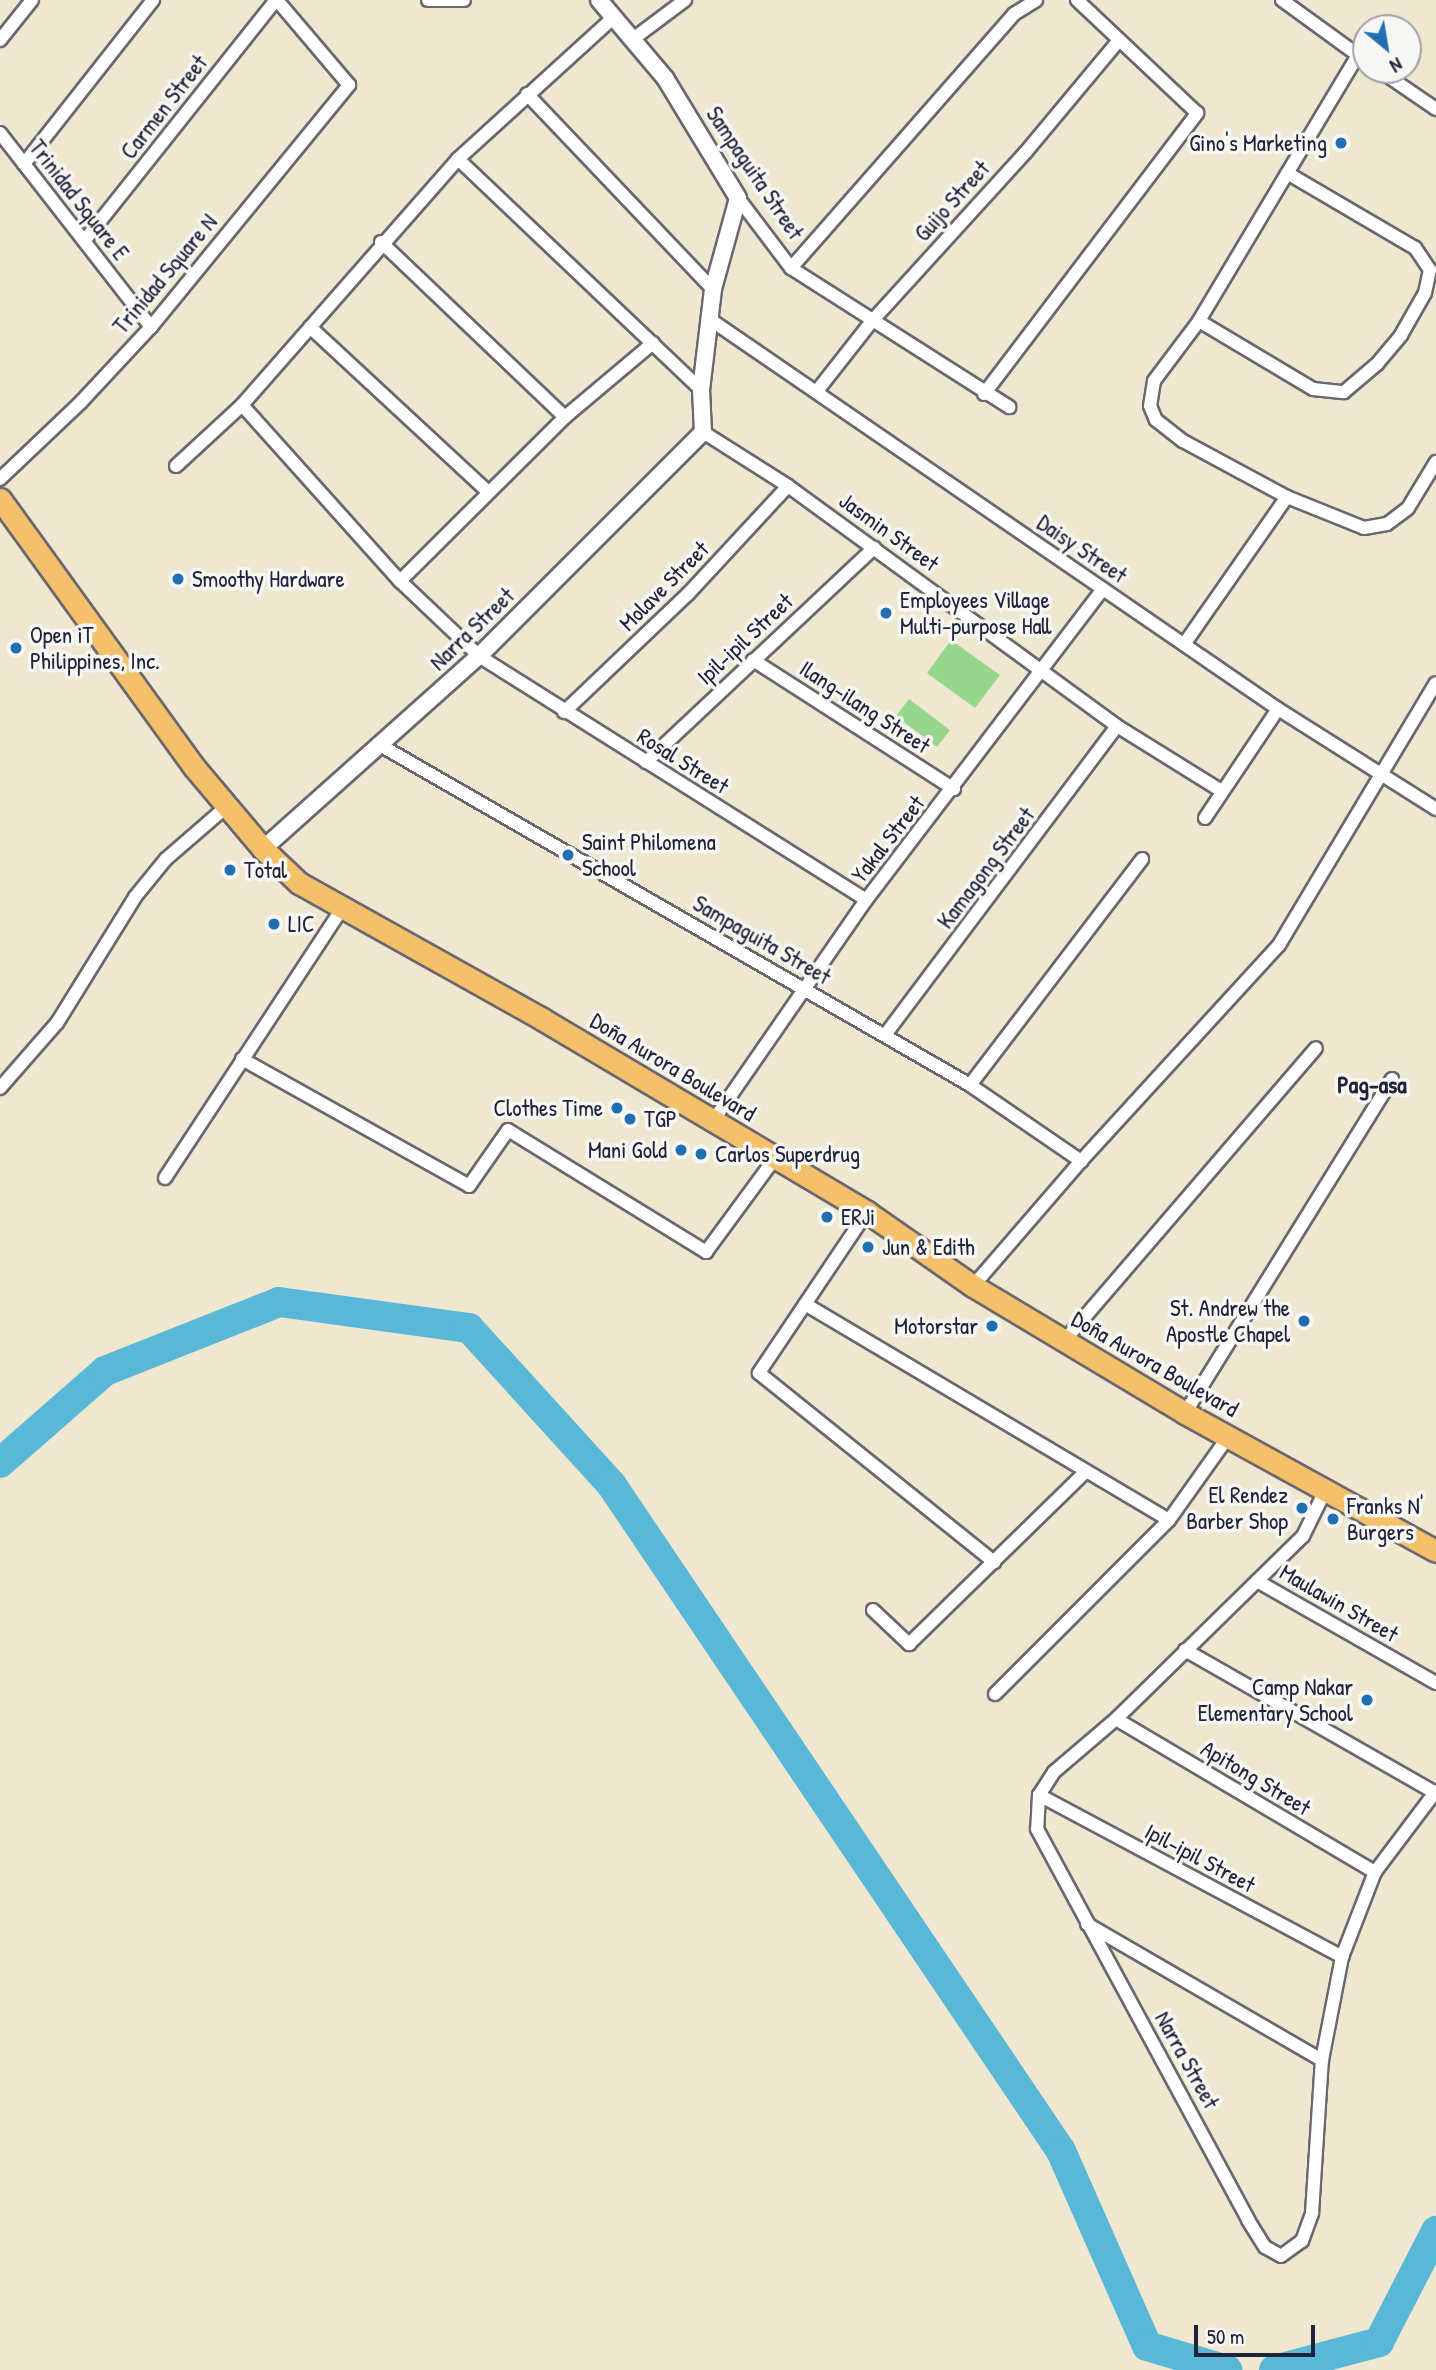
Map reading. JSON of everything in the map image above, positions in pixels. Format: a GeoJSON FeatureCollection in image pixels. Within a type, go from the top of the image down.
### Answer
{"type":"FeatureCollection","features":[{"type":"Feature","properties":{"kind":"main road","name":"Doña Aurora Boulevard"},"geometry":{"type":"LineString","coordinates":[[0,499],[226,807],[263,849],[299,883],[341,910],[542,1019],[867,1212],[973,1286],[1185,1413],[1324,1493],[1436,1551]]}},
{"type":"Feature","properties":{"kind":"street"},"geometry":{"type":"LineString","coordinates":[[0,40],[32,0]]}},
{"type":"Feature","properties":{"kind":"street"},"geometry":{"type":"LineString","coordinates":[[24,164],[153,0]]}},
{"type":"Feature","properties":{"kind":"street","name":"Trinidad Square N"},"geometry":{"type":"LineString","coordinates":[[0,479],[81,402],[151,327],[349,85],[277,0]]}},
{"type":"Feature","properties":{"kind":"street","name":"Carmen Street"},"geometry":{"type":"LineString","coordinates":[[85,240],[277,0]]}},
{"type":"Feature","properties":{"kind":"street"},"geometry":{"type":"LineString","coordinates":[[428,0],[464,0]]}},
{"type":"Feature","properties":{"kind":"street","name":"Sampaguita Street"},"geometry":{"type":"LineString","coordinates":[[599,0],[615,16],[684,107],[738,198],[791,268],[984,394],[1009,407]]}},
{"type":"Feature","properties":{"kind":"street"},"geometry":{"type":"LineString","coordinates":[[633,39],[685,0]]}},
{"type":"Feature","properties":{"kind":"street"},"geometry":{"type":"LineString","coordinates":[[791,268],[1014,15],[1036,0]]}},
{"type":"Feature","properties":{"kind":"street"},"geometry":{"type":"LineString","coordinates":[[984,394],[1197,113],[1077,0]]}},
{"type":"Feature","properties":{"kind":"street"},"geometry":{"type":"LineString","coordinates":[[1282,0],[1352,51]]}},
{"type":"Feature","properties":{"kind":"street"},"geometry":{"type":"LineString","coordinates":[[176,466],[242,405],[381,242],[458,159],[615,16]]}},
{"type":"Feature","properties":{"kind":"street","name":"Guijo Street"},"geometry":{"type":"LineString","coordinates":[[817,391],[872,321],[1025,153],[1119,40]]}},
{"type":"Feature","properties":{"kind":"street"},"geometry":{"type":"LineString","coordinates":[[1352,73],[1287,173],[1199,321],[1154,382],[1150,406],[1156,420],[1183,442],[1287,497],[1364,528],[1387,524],[1408,508],[1436,463]]}},
{"type":"Feature","properties":{"kind":"street"},"geometry":{"type":"LineString","coordinates":[[1400,84],[1436,109]]}},
{"type":"Feature","properties":{"kind":"street"},"geometry":{"type":"LineString","coordinates":[[527,94],[713,289]]}},
{"type":"Feature","properties":{"kind":"street","name":"Trinidad Square E"},"geometry":{"type":"LineString","coordinates":[[0,133],[151,327]]}},
{"type":"Feature","properties":{"kind":"street"},"geometry":{"type":"LineString","coordinates":[[458,159],[701,390]]}},
{"type":"Feature","properties":{"kind":"street"},"geometry":{"type":"LineString","coordinates":[[1199,321],[1312,389],[1344,392],[1377,364],[1401,335],[1425,293],[1430,270],[1415,248],[1287,173]]}},
{"type":"Feature","properties":{"kind":"street"},"geometry":{"type":"LineString","coordinates":[[703,432],[701,390],[708,318],[713,289],[738,198]]}},
{"type":"Feature","properties":{"kind":"street"},"geometry":{"type":"LineString","coordinates":[[381,242],[565,417]]}},
{"type":"Feature","properties":{"kind":"street","name":"Daisy Street"},"geometry":{"type":"LineString","coordinates":[[708,318],[1278,709],[1378,776],[1436,809]]}},
{"type":"Feature","properties":{"kind":"street"},"geometry":{"type":"LineString","coordinates":[[310,327],[488,492]]}},
{"type":"Feature","properties":{"kind":"street"},"geometry":{"type":"LineString","coordinates":[[400,581],[565,417],[653,343]]}},
{"type":"Feature","properties":{"kind":"street","name":"Rosal Street"},"geometry":{"type":"LineString","coordinates":[[242,405],[400,581],[479,656],[866,900]]}},
{"type":"Feature","properties":{"kind":"street","name":"Jasmin Street"},"geometry":{"type":"LineString","coordinates":[[703,432],[788,486],[1041,666],[1117,726],[1220,790]]}},
{"type":"Feature","properties":{"kind":"street","name":"Narra Street"},"geometry":{"type":"LineString","coordinates":[[263,849],[479,656],[703,432]]}},
{"type":"Feature","properties":{"kind":"street","name":"Molave Street"},"geometry":{"type":"LineString","coordinates":[[565,712],[688,594],[788,486]]}},
{"type":"Feature","properties":{"kind":"street"},"geometry":{"type":"LineString","coordinates":[[1185,643],[1287,497]]}},
{"type":"Feature","properties":{"kind":"street","name":"Ipil-ipil Street"},"geometry":{"type":"LineString","coordinates":[[646,762],[874,548]]}},
{"type":"Feature","properties":{"kind":"street","name":"Yakal Street"},"geometry":{"type":"LineString","coordinates":[[713,1121],[866,900],[954,789],[1041,666],[1103,589]]}},
{"type":"Feature","properties":{"kind":"street","name":"Ilang-ilang Street"},"geometry":{"type":"LineString","coordinates":[[753,660],[954,789]]}},
{"type":"Feature","properties":{"kind":"street"},"geometry":{"type":"LineString","coordinates":[[973,1286],[1081,1161],[1279,945],[1436,683]]}},
{"type":"Feature","properties":{"kind":"street"},"geometry":{"type":"LineString","coordinates":[[1205,818],[1220,790],[1278,709]]}},
{"type":"Feature","properties":{"kind":"street","name":"Kamagong Street"},"geometry":{"type":"LineString","coordinates":[[885,1035],[1117,726]]}},
{"type":"Feature","properties":{"kind":"street","name":"Sampaguita Street"},"geometry":{"type":"LineString","coordinates":[[380,745],[803,991],[970,1084],[1081,1161]]}},
{"type":"Feature","properties":{"kind":"street"},"geometry":{"type":"LineString","coordinates":[[0,1088],[57,1023],[135,897],[166,859],[226,807]]}},
{"type":"Feature","properties":{"kind":"street"},"geometry":{"type":"LineString","coordinates":[[970,1084],[1142,859]]}},
{"type":"Feature","properties":{"kind":"street"},"geometry":{"type":"LineString","coordinates":[[165,1178],[341,910]]}},
{"type":"Feature","properties":{"kind":"street"},"geometry":{"type":"LineString","coordinates":[[1064,1341],[1316,1048]]}},
{"type":"Feature","properties":{"kind":"street"},"geometry":{"type":"LineString","coordinates":[[242,1059],[469,1185],[508,1130],[706,1252],[775,1157]]}},
{"type":"Feature","properties":{"kind":"street"},"geometry":{"type":"LineString","coordinates":[[1185,1413],[1392,1079]]}},
{"type":"Feature","properties":{"kind":"street"},"geometry":{"type":"LineString","coordinates":[[867,1212],[759,1373],[994,1562]]}},
{"type":"Feature","properties":{"kind":"street"},"geometry":{"type":"LineString","coordinates":[[805,1304],[1169,1520]]}},
{"type":"Feature","properties":{"kind":"street"},"geometry":{"type":"LineString","coordinates":[[995,1694],[1169,1520],[1228,1437]]}},
{"type":"Feature","properties":{"kind":"street"},"geometry":{"type":"LineString","coordinates":[[873,1610],[909,1644],[1085,1472]]}},
{"type":"Feature","properties":{"kind":"street"},"geometry":{"type":"LineString","coordinates":[[1039,1795],[1054,1772],[1115,1719],[1303,1536],[1324,1493]]}},
{"type":"Feature","properties":{"kind":"street","name":"Maulawin Street"},"geometry":{"type":"LineString","coordinates":[[1257,1581],[1436,1683]]}},
{"type":"Feature","properties":{"kind":"street"},"geometry":{"type":"LineString","coordinates":[[1185,1650],[1435,1792]]}},
{"type":"Feature","properties":{"kind":"street","name":"Apitong Street"},"geometry":{"type":"LineString","coordinates":[[1115,1719],[1375,1872]]}},
{"type":"Feature","properties":{"kind":"street","name":"Narra Street"},"geometry":{"type":"LineString","coordinates":[[1039,1795],[1037,1829],[1086,1924],[1248,2220],[1265,2247],[1281,2256],[1302,2241],[1312,2213],[1322,2060],[1342,1957],[1375,1872],[1435,1792]]}},
{"type":"Feature","properties":{"kind":"street","name":"Ipil-ipil Street"},"geometry":{"type":"LineString","coordinates":[[1039,1795],[1342,1957]]}},
{"type":"Feature","properties":{"kind":"street"},"geometry":{"type":"LineString","coordinates":[[1086,1924],[1322,2060]]}},
{"type":"Feature","properties":{"kind":"green space"},"geometry":{"type":"Polygon","coordinates":[[[951,640],[1000,675],[975,708],[927,673],[951,640]]]}},
{"type":"Feature","properties":{"kind":"green space"},"geometry":{"type":"Polygon","coordinates":[[[909,699],[950,730],[937,747],[896,716],[909,699]]]}},
{"type":"Feature","properties":{"kind":"waterway"},"geometry":{"type":"LineString","coordinates":[[0,1463],[105,1371],[279,1302],[469,1328],[611,1484],[1061,2151],[1147,2346],[1227,2370]]}},
{"type":"Feature","properties":{"kind":"waterway"},"geometry":{"type":"LineString","coordinates":[[1274,2370],[1379,2342],[1436,2231]]}},
{"type":"Feature","properties":{"kind":"place","name":"Gino's Marketing"},"geometry":{"type":"Point","coordinates":[1341,143]}},
{"type":"Feature","properties":{"kind":"place","name":"Smoothy Hardware"},"geometry":{"type":"Point","coordinates":[178,579]}},
{"type":"Feature","properties":{"kind":"place","name":"Employees Village Multi-purpose Hall"},"geometry":{"type":"Point","coordinates":[886,613]}},
{"type":"Feature","properties":{"kind":"place","name":"Open iT Philippines, Inc."},"geometry":{"type":"Point","coordinates":[16,648]}},
{"type":"Feature","properties":{"kind":"place","name":"Saint Philomena School"},"geometry":{"type":"Point","coordinates":[568,855]}},
{"type":"Feature","properties":{"kind":"place","name":"Total"},"geometry":{"type":"Point","coordinates":[230,870]}},
{"type":"Feature","properties":{"kind":"place","name":"LIC"},"geometry":{"type":"Point","coordinates":[274,924]}},
{"type":"Feature","properties":{"kind":"place","name":"Clothes Time"},"geometry":{"type":"Point","coordinates":[617,1108]}},
{"type":"Feature","properties":{"kind":"place","name":"TGP"},"geometry":{"type":"Point","coordinates":[630,1119]}},
{"type":"Feature","properties":{"kind":"place","name":"Mani Gold"},"geometry":{"type":"Point","coordinates":[681,1150]}},
{"type":"Feature","properties":{"kind":"place","name":"Carlos Superdrug"},"geometry":{"type":"Point","coordinates":[701,1154]}},
{"type":"Feature","properties":{"kind":"place","name":"ERJi"},"geometry":{"type":"Point","coordinates":[827,1217]}},
{"type":"Feature","properties":{"kind":"place","name":"Jun & Edith"},"geometry":{"type":"Point","coordinates":[868,1247]}},
{"type":"Feature","properties":{"kind":"place","name":"St. Andrew the Apostle Chapel"},"geometry":{"type":"Point","coordinates":[1304,1321]}},
{"type":"Feature","properties":{"kind":"place","name":"Motorstar"},"geometry":{"type":"Point","coordinates":[992,1326]}},
{"type":"Feature","properties":{"kind":"place","name":"El Rendez Barber Shop"},"geometry":{"type":"Point","coordinates":[1302,1508]}},
{"type":"Feature","properties":{"kind":"place","name":"Franks N' Burgers"},"geometry":{"type":"Point","coordinates":[1333,1519]}},
{"type":"Feature","properties":{"kind":"place","name":"Camp Nakar Elementary School"},"geometry":{"type":"Point","coordinates":[1367,1700]}},
{"type":"Feature","properties":{"kind":"district","name":"Pag-asa"},"geometry":{"type":"Point","coordinates":[1372,1085]}}]}
